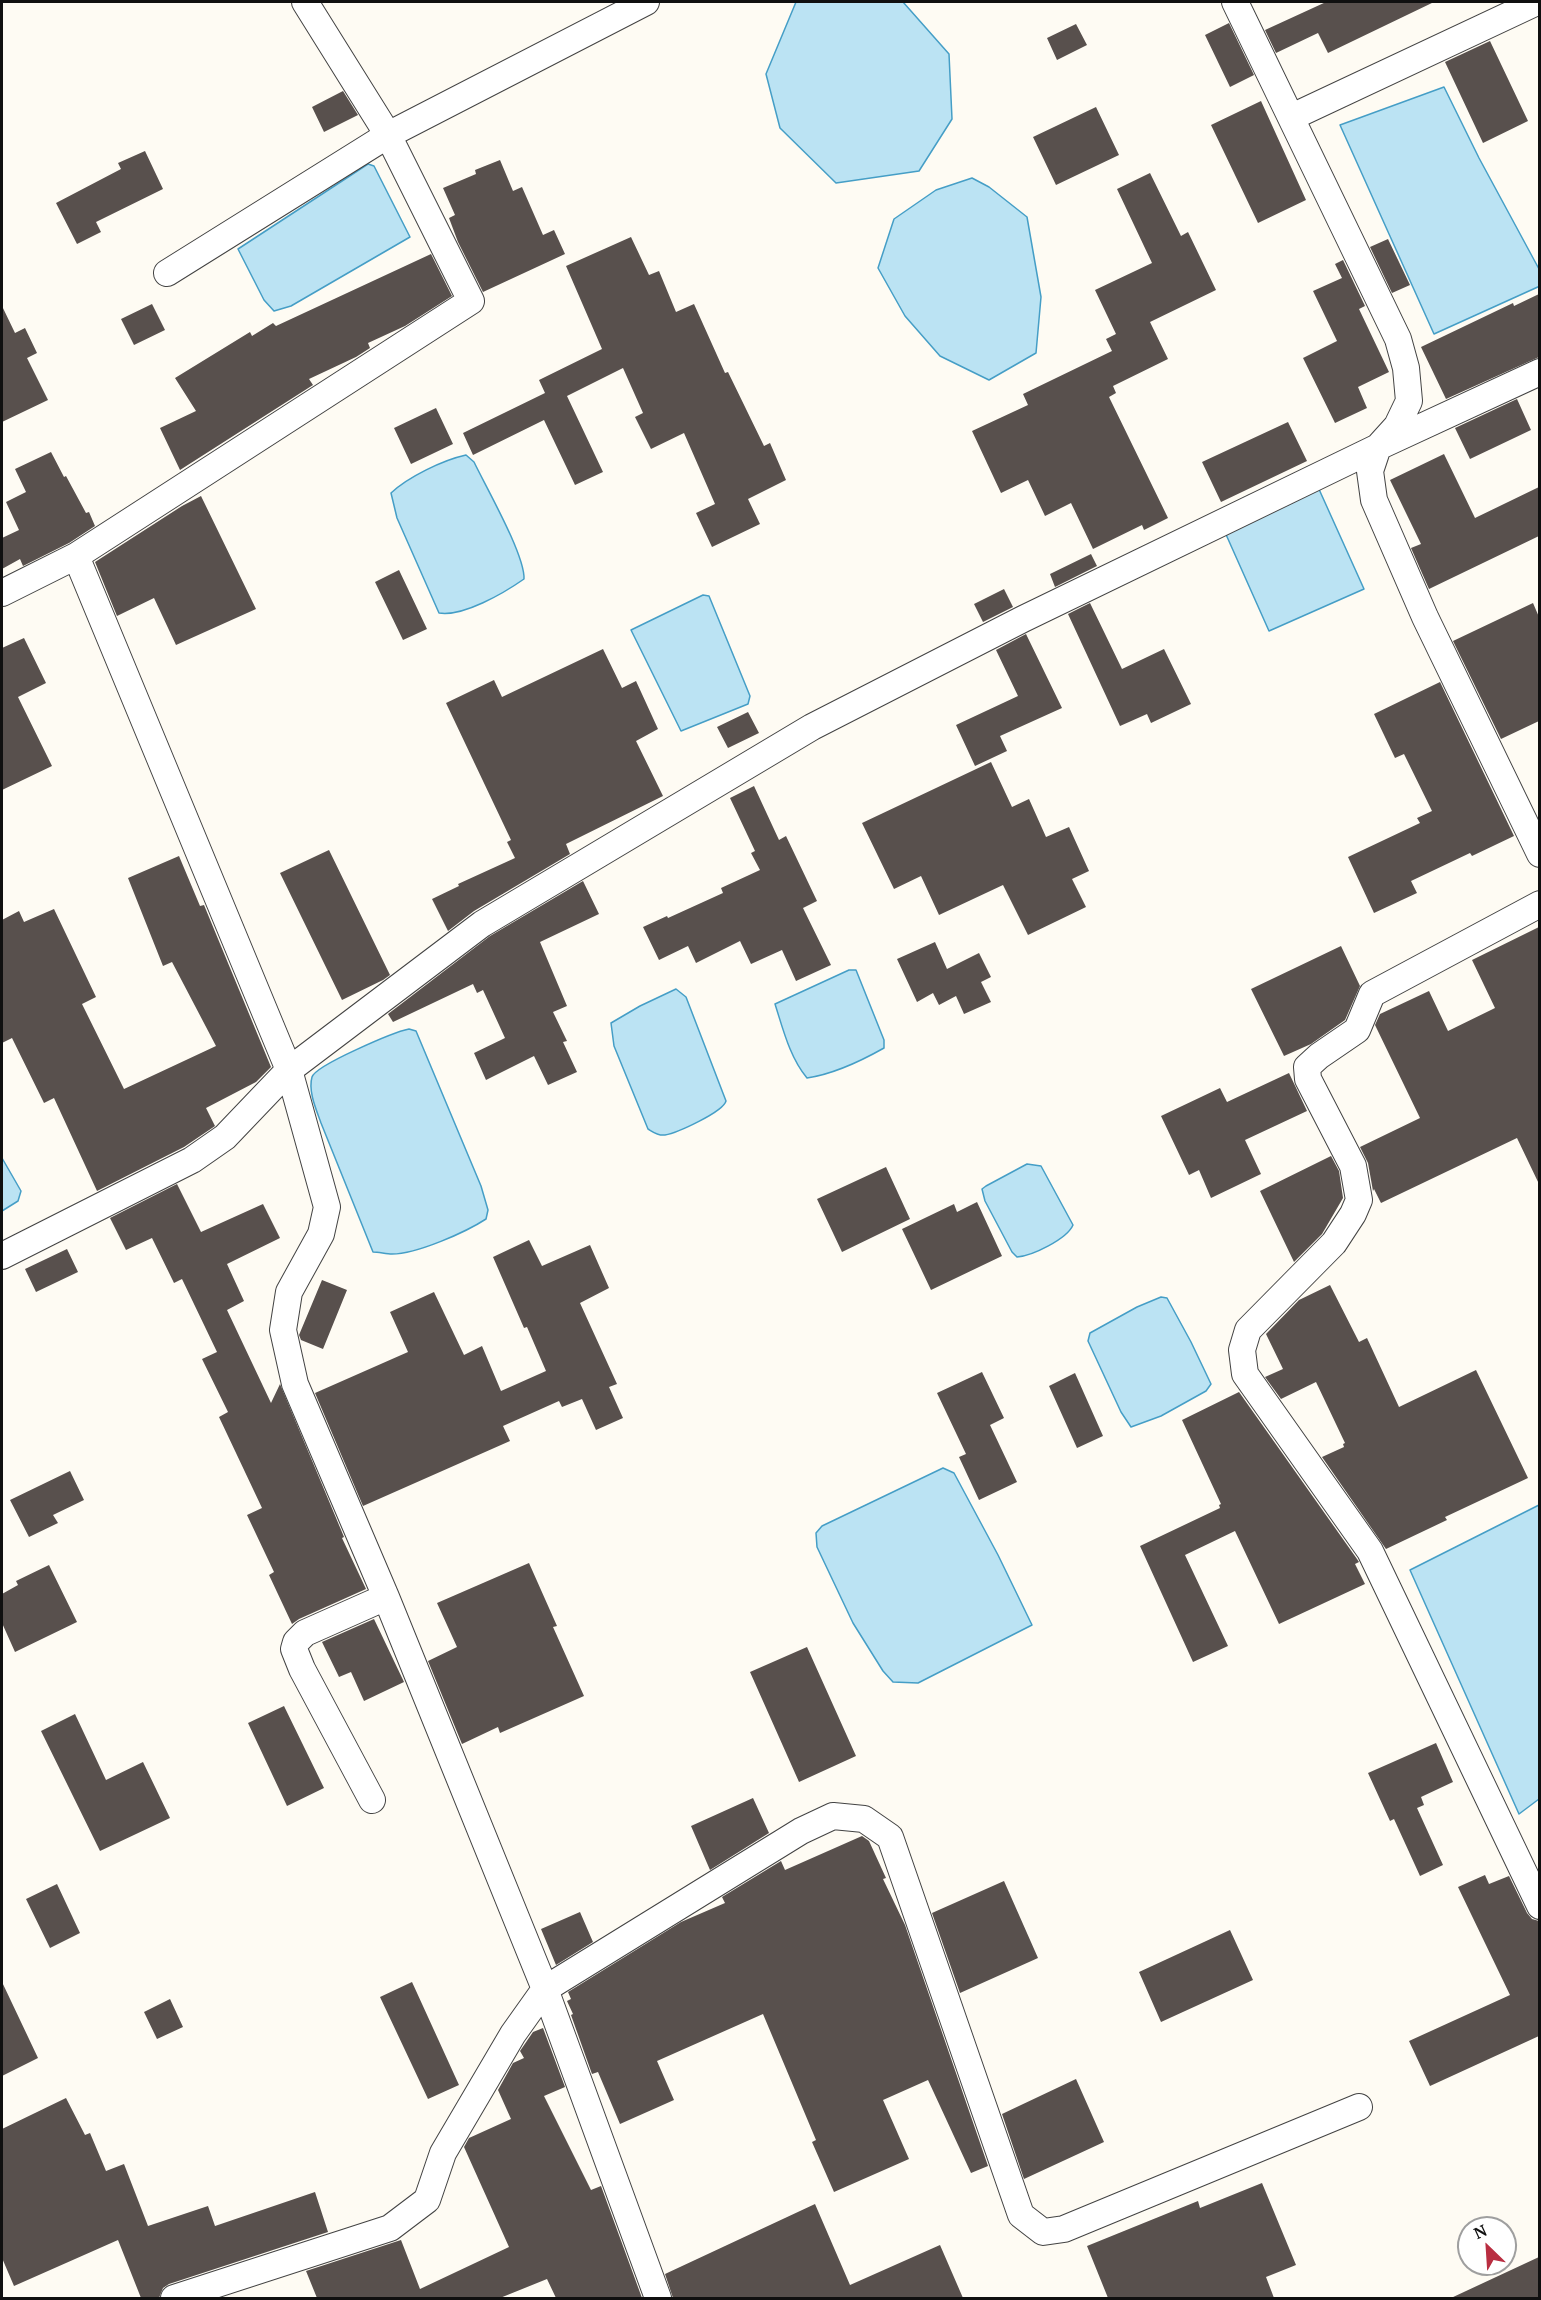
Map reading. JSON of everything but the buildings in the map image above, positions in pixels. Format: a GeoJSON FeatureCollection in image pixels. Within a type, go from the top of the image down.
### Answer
{"type":"FeatureCollection","features":[{"type":"Feature","properties":{"kind":"street"},"geometry":{"type":"LineString","coordinates":[[2,593],[76,556],[471,301],[388,135],[305,2]]}},
{"type":"Feature","properties":{"kind":"street"},"geometry":{"type":"LineString","coordinates":[[167,273],[388,135],[646,2]]}},
{"type":"Feature","properties":{"kind":"street"},"geometry":{"type":"LineString","coordinates":[[1234,2],[1292,117],[1398,339],[1406,368],[1409,401],[1397,426],[1378,447],[1370,471],[1374,500],[1425,617],[1539,854]]}},
{"type":"Feature","properties":{"kind":"street"},"geometry":{"type":"LineString","coordinates":[[1292,117],[1537,2]]}},
{"type":"Feature","properties":{"kind":"street"},"geometry":{"type":"LineString","coordinates":[[2,1256],[192,1160],[225,1137],[289,1070],[482,924],[812,727],[1023,619],[1378,447],[1539,372]]}},
{"type":"Feature","properties":{"kind":"street"},"geometry":{"type":"LineString","coordinates":[[76,556],[289,1070],[327,1208],[321,1234],[289,1292],[283,1330],[295,1384],[386,1597],[545,1989],[658,2298]]}},
{"type":"Feature","properties":{"kind":"street"},"geometry":{"type":"LineString","coordinates":[[1539,904],[1372,994],[1357,1030],[1307,1067],[1308,1079],[1353,1166],[1359,1200],[1334,1244],[1248,1330],[1242,1350],[1245,1374],[1370,1551],[1539,1906]]}},
{"type":"Feature","properties":{"kind":"street"},"geometry":{"type":"LineString","coordinates":[[372,1800],[302,1670],[294,1649],[296,1642],[305,1633],[386,1597]]}},
{"type":"Feature","properties":{"kind":"street"},"geometry":{"type":"LineString","coordinates":[[174,2298],[390,2228],[427,2200],[443,2153],[513,2034],[545,1989],[801,1831],[833,1816],[864,1819],[891,1837],[1022,2215],[1043,2232],[1064,2229],[1359,2107]]}},
{"type":"Feature","properties":{"kind":"water"},"geometry":{"type":"Polygon","coordinates":[[[796,2],[903,2],[949,54],[952,119],[919,171],[836,183],[780,128],[766,74],[796,2]]]}},
{"type":"Feature","properties":{"kind":"water"},"geometry":{"type":"Polygon","coordinates":[[[1444,87],[1479,158],[1539,269],[1540,286],[1434,334],[1340,125],[1444,87]]]}},
{"type":"Feature","properties":{"kind":"water"},"geometry":{"type":"Polygon","coordinates":[[[368,164],[374,166],[410,237],[291,306],[274,311],[264,300],[238,249],[368,164]]]}},
{"type":"Feature","properties":{"kind":"water"},"geometry":{"type":"Polygon","coordinates":[[[972,178],[989,187],[1027,217],[1041,297],[1036,353],[989,380],[940,356],[905,316],[878,268],[894,219],[936,190],[972,178]]]}},
{"type":"Feature","properties":{"kind":"water"},"geometry":{"type":"Polygon","coordinates":[[[466,455],[474,462],[504,521],[523,568],[524,579],[506,591],[471,608],[439,613],[397,518],[391,493],[426,470],[466,455]]]}},
{"type":"Feature","properties":{"kind":"water"},"geometry":{"type":"Polygon","coordinates":[[[1318,487],[1364,589],[1269,631],[1224,530],[1318,487]]]}},
{"type":"Feature","properties":{"kind":"water"},"geometry":{"type":"Polygon","coordinates":[[[703,595],[709,596],[750,696],[748,704],[681,731],[631,630],[703,595]]]}},
{"type":"Feature","properties":{"kind":"water"},"geometry":{"type":"Polygon","coordinates":[[[849,970],[856,970],[884,1040],[884,1048],[847,1066],[807,1078],[792,1052],[775,1004],[849,970]]]}},
{"type":"Feature","properties":{"kind":"water"},"geometry":{"type":"Polygon","coordinates":[[[676,989],[686,997],[726,1101],[717,1111],[699,1121],[662,1135],[648,1129],[614,1046],[611,1023],[676,989]]]}},
{"type":"Feature","properties":{"kind":"water"},"geometry":{"type":"Polygon","coordinates":[[[409,1029],[416,1031],[481,1186],[488,1210],[486,1219],[454,1236],[427,1246],[402,1253],[373,1252],[317,1112],[311,1082],[317,1072],[340,1057],[409,1029]]]}},
{"type":"Feature","properties":{"kind":"water"},"geometry":{"type":"Polygon","coordinates":[[[2,1158],[21,1191],[18,1201],[2,1211],[2,1158]]]}},
{"type":"Feature","properties":{"kind":"water"},"geometry":{"type":"Polygon","coordinates":[[[1027,1164],[1041,1166],[1073,1225],[1064,1236],[1048,1246],[1031,1254],[1017,1257],[1012,1252],[985,1201],[982,1189],[1027,1164]]]}},
{"type":"Feature","properties":{"kind":"water"},"geometry":{"type":"Polygon","coordinates":[[[1161,1297],[1167,1298],[1211,1384],[1206,1391],[1161,1416],[1131,1427],[1121,1412],[1088,1341],[1090,1333],[1137,1307],[1161,1297]]]}},
{"type":"Feature","properties":{"kind":"water"},"geometry":{"type":"Polygon","coordinates":[[[943,1468],[954,1473],[1032,1625],[918,1683],[893,1682],[883,1671],[853,1623],[817,1547],[816,1533],[822,1526],[943,1468]]]}},
{"type":"Feature","properties":{"kind":"water"},"geometry":{"type":"Polygon","coordinates":[[[1539,1505],[1539,1799],[1519,1814],[1410,1570],[1539,1505]]]}}]}
